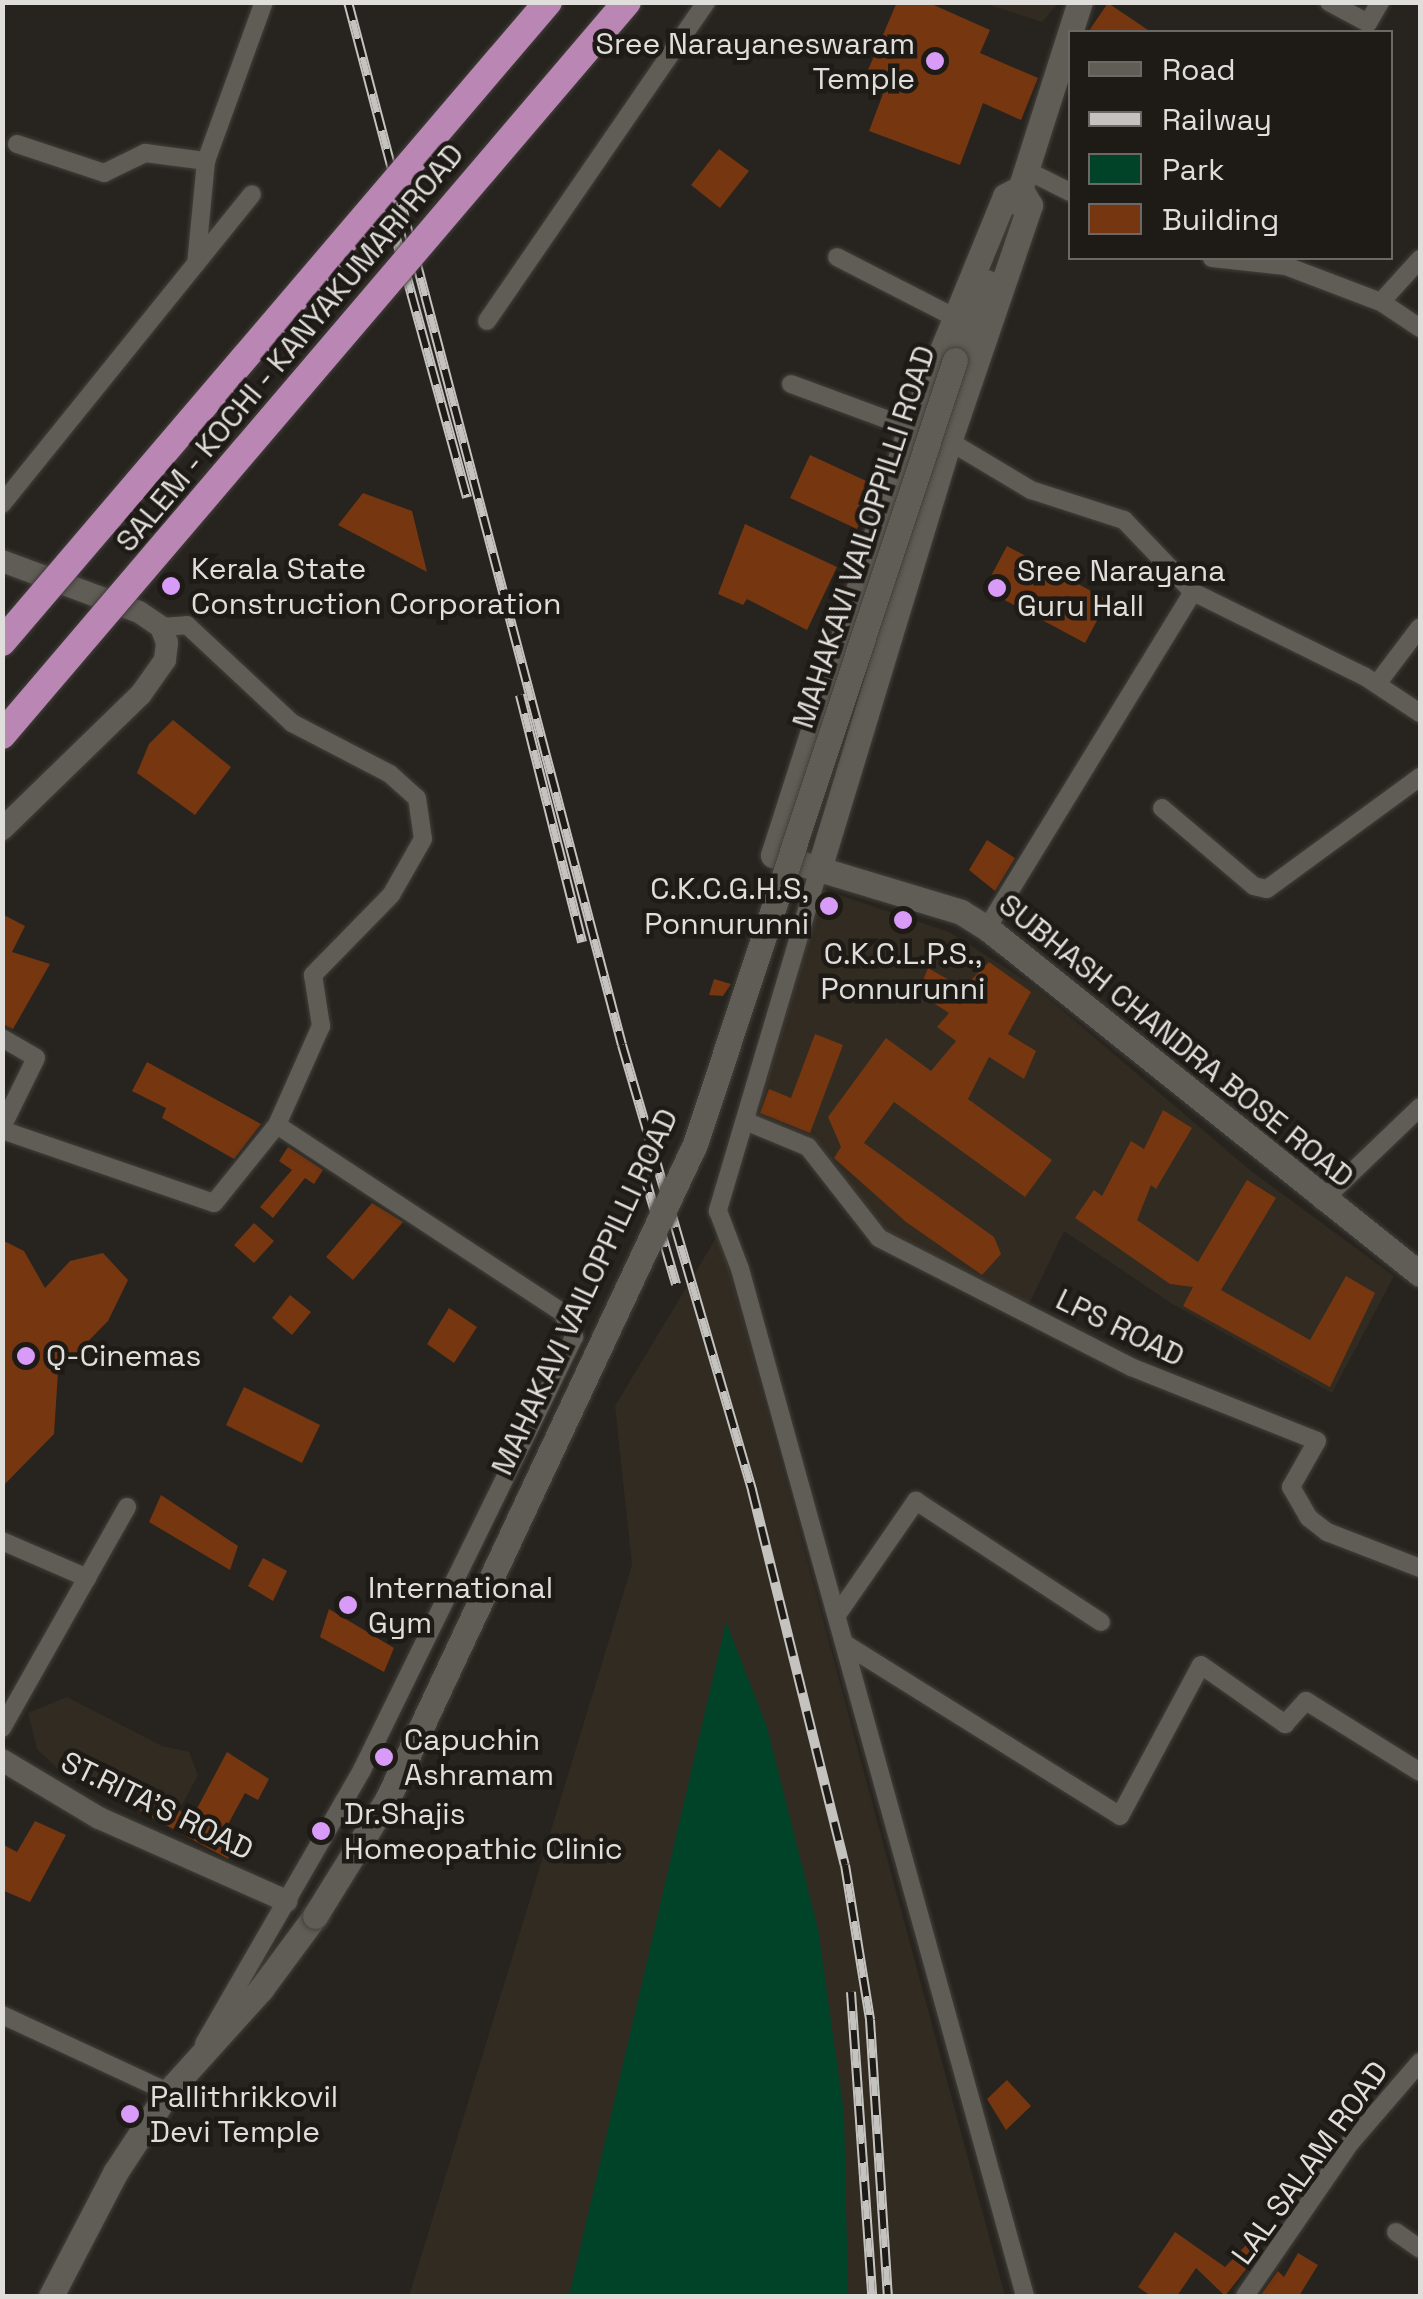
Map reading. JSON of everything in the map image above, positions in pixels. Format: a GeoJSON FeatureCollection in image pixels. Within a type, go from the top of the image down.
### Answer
{"type":"FeatureCollection","features":[{"type":"Feature","properties":{"kind":"highway","name":"SALEM - KOCHI - KANYAKUMARI ROAD"},"geometry":{"type":"LineString","coordinates":[[2,642],[548,2]]}},
{"type":"Feature","properties":{"kind":"highway","name":"SALEM - KOCHI - KANYAKUMARI ROAD"},"geometry":{"type":"LineString","coordinates":[[2,735],[627,2]]}},
{"type":"Feature","properties":{"kind":"main road","name":"MAHAKAVI VAILOPPILLI ROAD"},"geometry":{"type":"LineString","coordinates":[[1071,30],[1080,2]]}},
{"type":"Feature","properties":{"kind":"main road","name":"MAHAKAVI VAILOPPILLI ROAD"},"geometry":{"type":"LineString","coordinates":[[55,2296],[114,2172],[202,2049],[272,1975],[386,1800],[695,1144],[955,360],[1003,242],[1068,39]]}},
{"type":"Feature","properties":{"kind":"main road"},"geometry":{"type":"LineString","coordinates":[[819,870],[949,441],[1030,205],[1023,179],[1005,196],[952,316],[910,428]]}},
{"type":"Feature","properties":{"kind":"main road","name":"SUBHASH CHANDRA BOSE ROAD"},"geometry":{"type":"LineString","coordinates":[[910,428],[774,855],[961,912],[987,928],[1322,1200],[1420,1274]]}},
{"type":"Feature","properties":{"kind":"street"},"geometry":{"type":"LineString","coordinates":[[196,264],[206,161],[264,2]]}},
{"type":"Feature","properties":{"kind":"street"},"geometry":{"type":"LineString","coordinates":[[487,321],[706,2]]}},
{"type":"Feature","properties":{"kind":"street"},"geometry":{"type":"LineString","coordinates":[[1329,2],[1366,28],[1380,2]]}},
{"type":"Feature","properties":{"kind":"street"},"geometry":{"type":"LineString","coordinates":[[17,144],[104,172],[145,153],[206,161]]}},
{"type":"Feature","properties":{"kind":"street"},"geometry":{"type":"LineString","coordinates":[[1023,179],[1068,191]]}},
{"type":"Feature","properties":{"kind":"street"},"geometry":{"type":"LineString","coordinates":[[2,504],[252,194]]}},
{"type":"Feature","properties":{"kind":"street"},"geometry":{"type":"LineString","coordinates":[[837,257],[952,316]]}},
{"type":"Feature","properties":{"kind":"street"},"geometry":{"type":"LineString","coordinates":[[1381,302],[1420,258]]}},
{"type":"Feature","properties":{"kind":"street"},"geometry":{"type":"LineString","coordinates":[[1264,261],[1381,302],[1420,328]]}},
{"type":"Feature","properties":{"kind":"street"},"geometry":{"type":"LineString","coordinates":[[791,384],[910,428]]}},
{"type":"Feature","properties":{"kind":"street"},"geometry":{"type":"LineString","coordinates":[[949,441],[1031,490],[1124,520],[1194,592],[1376,684],[1420,713]]}},
{"type":"Feature","properties":{"kind":"street"},"geometry":{"type":"LineString","coordinates":[[2,561],[139,612],[161,627],[187,625],[292,723],[390,774],[417,798],[423,839],[391,895],[313,975],[321,1026],[277,1125],[214,1203],[2,1129],[36,1058],[2,1038]]}},
{"type":"Feature","properties":{"kind":"street"},"geometry":{"type":"LineString","coordinates":[[987,928],[1194,592]]}},
{"type":"Feature","properties":{"kind":"street"},"geometry":{"type":"LineString","coordinates":[[2,829],[141,694],[164,660],[161,627]]}},
{"type":"Feature","properties":{"kind":"street"},"geometry":{"type":"LineString","coordinates":[[1376,684],[1420,627]]}},
{"type":"Feature","properties":{"kind":"street"},"geometry":{"type":"LineString","coordinates":[[1162,808],[1254,886],[1266,889],[1420,776]]}},
{"type":"Feature","properties":{"kind":"street"},"geometry":{"type":"LineString","coordinates":[[819,870],[718,1210],[740,1269],[1025,2296]]}},
{"type":"Feature","properties":{"kind":"street"},"geometry":{"type":"LineString","coordinates":[[1322,1200],[1420,1108]]}},
{"type":"Feature","properties":{"kind":"street","name":"LPS ROAD"},"geometry":{"type":"LineString","coordinates":[[744,1121],[808,1147],[879,1238],[1131,1368],[1317,1442],[1291,1487],[1309,1518],[1327,1532],[1420,1568]]}},
{"type":"Feature","properties":{"kind":"street"},"geometry":{"type":"LineString","coordinates":[[202,2049],[404,1688],[574,1336],[562,1312],[277,1125]]}},
{"type":"Feature","properties":{"kind":"street"},"geometry":{"type":"LineString","coordinates":[[837,1615],[916,1501],[1101,1622]]}},
{"type":"Feature","properties":{"kind":"street"},"geometry":{"type":"LineString","coordinates":[[2,1728],[126,1508]]}},
{"type":"Feature","properties":{"kind":"street"},"geometry":{"type":"LineString","coordinates":[[2,1541],[87,1578]]}},
{"type":"Feature","properties":{"kind":"street"},"geometry":{"type":"LineString","coordinates":[[845,1644],[1120,1816],[1200,1665],[1286,1724],[1306,1701],[1420,1772]]}},
{"type":"Feature","properties":{"kind":"street","name":"ST.RITA'S ROAD"},"geometry":{"type":"LineString","coordinates":[[2,1760],[99,1818],[286,1901]]}},
{"type":"Feature","properties":{"kind":"street"},"geometry":{"type":"LineString","coordinates":[[2,2015],[168,2092]]}},
{"type":"Feature","properties":{"kind":"street","name":"LAL SALAM ROAD"},"geometry":{"type":"LineString","coordinates":[[1245,2296],[1352,2142],[1420,2062]]}},
{"type":"Feature","properties":{"kind":"street"},"geometry":{"type":"LineString","coordinates":[[1396,2232],[1420,2249]]}},
{"type":"Feature","properties":{"kind":"shaded area"},"geometry":{"type":"Polygon","coordinates":[[[1058,2],[1042,22],[984,3],[1058,2]]]}},
{"type":"Feature","properties":{"kind":"shaded area"},"geometry":{"type":"Polygon","coordinates":[[[822,889],[949,932],[1033,985],[1251,1171],[1394,1276],[1332,1393],[1174,1305],[1064,1231],[1028,1306],[883,1232],[811,1142],[751,1118],[822,889]]]}},
{"type":"Feature","properties":{"kind":"shaded area"},"geometry":{"type":"Polygon","coordinates":[[[719,1233],[1005,2296],[409,2296],[632,1565],[615,1406],[719,1233]]]}},
{"type":"Feature","properties":{"kind":"shaded area"},"geometry":{"type":"Polygon","coordinates":[[[67,1697],[162,1746],[189,1752],[198,1775],[182,1805],[149,1788],[135,1800],[60,1771],[37,1749],[28,1713],[67,1697]]]}},
{"type":"Feature","properties":{"kind":"green space"},"geometry":{"type":"Polygon","coordinates":[[[726,1622],[767,1727],[818,1929],[844,2113],[848,2296],[569,2296],[726,1622]]]}},
{"type":"Feature","properties":{"kind":"building","name":"Sree Narayaneswaram Temple"},"geometry":{"type":"Polygon","coordinates":[[[897,2],[927,2],[990,30],[980,53],[1038,78],[1021,120],[983,103],[960,165],[869,131],[889,78],[868,70],[897,2]]]}},
{"type":"Feature","properties":{"kind":"building"},"geometry":{"type":"Polygon","coordinates":[[[1108,3],[1148,30],[1089,30],[1108,3]]]}},
{"type":"Feature","properties":{"kind":"building"},"geometry":{"type":"Polygon","coordinates":[[[719,149],[749,171],[720,208],[691,185],[719,149]]]}},
{"type":"Feature","properties":{"kind":"building"},"geometry":{"type":"Polygon","coordinates":[[[810,455],[875,485],[857,529],[790,498],[810,455]]]}},
{"type":"Feature","properties":{"kind":"building"},"geometry":{"type":"Polygon","coordinates":[[[363,493],[412,511],[427,572],[338,525],[363,493]]]}},
{"type":"Feature","properties":{"kind":"building"},"geometry":{"type":"Polygon","coordinates":[[[745,524],[837,567],[807,630],[747,599],[743,605],[718,594],[745,524]]]}},
{"type":"Feature","properties":{"kind":"building"},"geometry":{"type":"Polygon","coordinates":[[[1007,546],[1108,600],[1085,643],[984,589],[1007,546]]]}},
{"type":"Feature","properties":{"kind":"building"},"geometry":{"type":"Polygon","coordinates":[[[173,720],[231,767],[195,815],[137,773],[149,744],[173,720]]]}},
{"type":"Feature","properties":{"kind":"building"},"geometry":{"type":"Polygon","coordinates":[[[987,840],[1015,858],[995,891],[969,870],[987,840]]]}},
{"type":"Feature","properties":{"kind":"building"},"geometry":{"type":"Polygon","coordinates":[[[2,914],[25,926],[12,952],[50,964],[13,1029],[2,1024],[2,914]]]}},
{"type":"Feature","properties":{"kind":"building"},"geometry":{"type":"Polygon","coordinates":[[[989,962],[1031,992],[1008,1034],[1036,1051],[1024,1079],[989,1057],[968,1099],[1052,1160],[1025,1197],[894,1102],[864,1143],[994,1237],[1001,1254],[982,1275],[906,1222],[834,1158],[841,1147],[828,1117],[886,1038],[931,1071],[956,1041],[937,1027],[949,1013],[918,993],[928,968],[963,988],[989,962]]]}},
{"type":"Feature","properties":{"kind":"building"},"geometry":{"type":"Polygon","coordinates":[[[714,979],[731,984],[723,996],[709,995],[714,979]]]}},
{"type":"Feature","properties":{"kind":"building"},"geometry":{"type":"Polygon","coordinates":[[[815,1034],[843,1045],[810,1133],[760,1113],[769,1089],[791,1098],[815,1034]]]}},
{"type":"Feature","properties":{"kind":"building"},"geometry":{"type":"Polygon","coordinates":[[[147,1062],[261,1124],[234,1159],[162,1118],[166,1108],[132,1091],[147,1062]]]}},
{"type":"Feature","properties":{"kind":"building"},"geometry":{"type":"Polygon","coordinates":[[[1163,1110],[1192,1128],[1156,1189],[1151,1185],[1137,1220],[1198,1262],[1247,1180],[1276,1198],[1221,1290],[1310,1340],[1346,1276],[1375,1293],[1330,1387],[1183,1306],[1193,1287],[1170,1284],[1075,1218],[1094,1190],[1102,1196],[1131,1141],[1144,1149],[1163,1110]]]}},
{"type":"Feature","properties":{"kind":"building"},"geometry":{"type":"Polygon","coordinates":[[[288,1147],[323,1170],[314,1184],[305,1178],[273,1218],[260,1207],[292,1170],[279,1161],[288,1147]]]}},
{"type":"Feature","properties":{"kind":"building"},"geometry":{"type":"Polygon","coordinates":[[[372,1203],[403,1222],[353,1280],[326,1257],[372,1203]]]}},
{"type":"Feature","properties":{"kind":"building"},"geometry":{"type":"Polygon","coordinates":[[[254,1223],[274,1241],[254,1263],[234,1245],[254,1223]]]}},
{"type":"Feature","properties":{"kind":"building"},"geometry":{"type":"Polygon","coordinates":[[[2,1240],[24,1251],[45,1288],[70,1261],[103,1253],[128,1280],[108,1321],[58,1372],[54,1434],[2,1487],[2,1240]]]}},
{"type":"Feature","properties":{"kind":"building"},"geometry":{"type":"Polygon","coordinates":[[[290,1295],[311,1312],[292,1335],[272,1318],[290,1295]]]}},
{"type":"Feature","properties":{"kind":"building"},"geometry":{"type":"Polygon","coordinates":[[[449,1308],[477,1327],[454,1363],[427,1344],[449,1308]]]}},
{"type":"Feature","properties":{"kind":"building"},"geometry":{"type":"Polygon","coordinates":[[[244,1387],[320,1425],[302,1463],[226,1425],[244,1387]]]}},
{"type":"Feature","properties":{"kind":"building"},"geometry":{"type":"Polygon","coordinates":[[[161,1495],[238,1546],[230,1570],[149,1522],[161,1495]]]}},
{"type":"Feature","properties":{"kind":"building"},"geometry":{"type":"Polygon","coordinates":[[[263,1558],[287,1571],[273,1601],[248,1586],[263,1558]]]}},
{"type":"Feature","properties":{"kind":"building"},"geometry":{"type":"Polygon","coordinates":[[[329,1609],[394,1648],[384,1672],[320,1637],[329,1609]]]}},
{"type":"Feature","properties":{"kind":"building"},"geometry":{"type":"Polygon","coordinates":[[[227,1752],[269,1779],[258,1800],[245,1793],[220,1839],[235,1848],[228,1859],[140,1811],[150,1792],[192,1818],[227,1752]]]}},
{"type":"Feature","properties":{"kind":"building"},"geometry":{"type":"Polygon","coordinates":[[[35,1821],[66,1835],[30,1902],[2,1890],[2,1844],[17,1852],[35,1821]]]}},
{"type":"Feature","properties":{"kind":"building"},"geometry":{"type":"Polygon","coordinates":[[[1007,2080],[1031,2106],[1006,2130],[987,2099],[1007,2080]]]}},
{"type":"Feature","properties":{"kind":"building"},"geometry":{"type":"Polygon","coordinates":[[[1175,2232],[1225,2267],[1249,2242],[1259,2253],[1225,2296],[1196,2268],[1177,2296],[1151,2296],[1138,2287],[1175,2232]]]}},
{"type":"Feature","properties":{"kind":"building"},"geometry":{"type":"Polygon","coordinates":[[[1298,2253],[1318,2265],[1299,2296],[1260,2296],[1278,2271],[1284,2277],[1298,2253]]]}},
{"type":"Feature","properties":{"kind":"railway"},"geometry":{"type":"LineString","coordinates":[[348,2],[622,1045],[752,1490],[845,1865],[870,2020],[888,2296]]}},
{"type":"Feature","properties":{"kind":"railway"},"geometry":{"type":"LineString","coordinates":[[381,183],[467,497]]}},
{"type":"Feature","properties":{"kind":"railway"},"geometry":{"type":"LineString","coordinates":[[520,695],[582,942]]}},
{"type":"Feature","properties":{"kind":"railway"},"geometry":{"type":"LineString","coordinates":[[644,1174],[676,1284]]}},
{"type":"Feature","properties":{"kind":"railway"},"geometry":{"type":"LineString","coordinates":[[851,1992],[872,2296]]}},
{"type":"Feature","properties":{"kind":"place","name":"Sree Narayaneswaram Temple"},"geometry":{"type":"Point","coordinates":[935,61]}},
{"type":"Feature","properties":{"kind":"place","name":"Kerala State Construction Corporation"},"geometry":{"type":"Point","coordinates":[171,586]}},
{"type":"Feature","properties":{"kind":"place","name":"Sree Narayana Guru Hall"},"geometry":{"type":"Point","coordinates":[997,588]}},
{"type":"Feature","properties":{"kind":"place","name":"C.K.C.G.H.S, Ponnurunni"},"geometry":{"type":"Point","coordinates":[829,906]}},
{"type":"Feature","properties":{"kind":"place","name":"C.K.C.L.P.S., Ponnurunni"},"geometry":{"type":"Point","coordinates":[903,920]}},
{"type":"Feature","properties":{"kind":"place","name":"Q-Cinemas"},"geometry":{"type":"Point","coordinates":[26,1356]}},
{"type":"Feature","properties":{"kind":"place","name":"International Gym"},"geometry":{"type":"Point","coordinates":[348,1605]}},
{"type":"Feature","properties":{"kind":"place","name":"Capuchin Ashramam"},"geometry":{"type":"Point","coordinates":[384,1757]}},
{"type":"Feature","properties":{"kind":"place","name":"Dr.Shajis Homeopathic Clinic"},"geometry":{"type":"Point","coordinates":[321,1831]}},
{"type":"Feature","properties":{"kind":"place","name":"Pallithrikkovil Devi Temple"},"geometry":{"type":"Point","coordinates":[130,2114]}}]}
